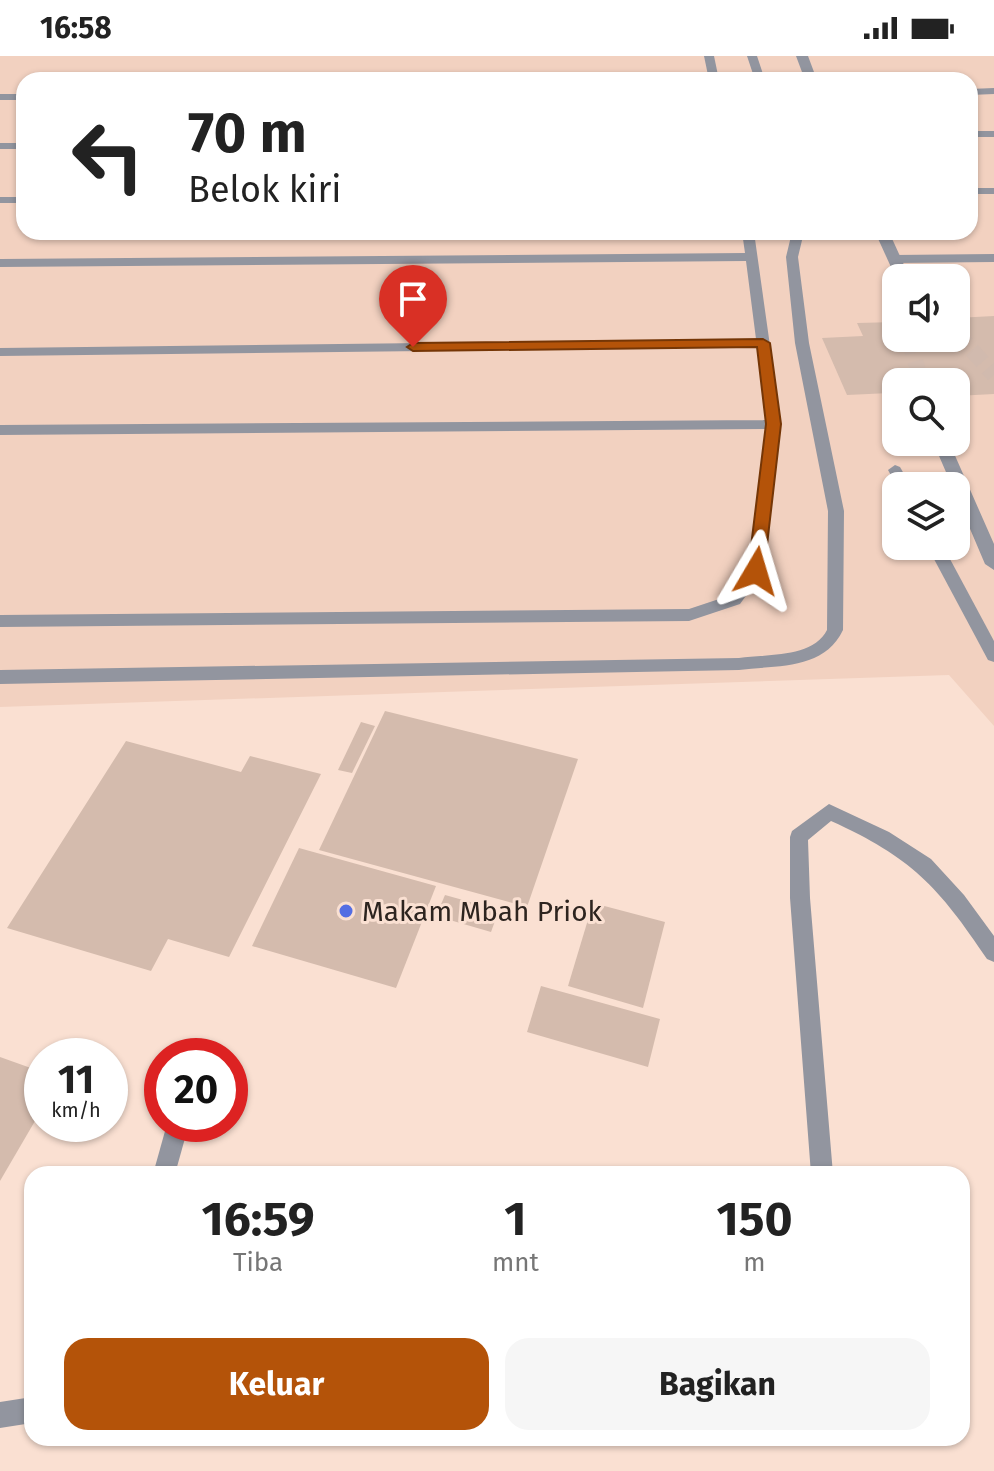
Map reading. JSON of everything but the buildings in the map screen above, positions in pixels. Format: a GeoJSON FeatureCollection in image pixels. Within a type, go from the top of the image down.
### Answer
{"type":"FeatureCollection","features":[{"type":"Feature","properties":{"kind":"street"},"geometry":{"type":"LineString","coordinates":[[886,240],[896,264]]}},
{"type":"Feature","properties":{"kind":"street"},"geometry":{"type":"LineString","coordinates":[[947,456],[994,564]]}},
{"type":"Feature","properties":{"kind":"lane"},"geometry":{"type":"LineString","coordinates":[[0,621],[689,615],[734,600],[756,571],[774,424],[749,240]]}},
{"type":"Feature","properties":{"kind":"lane"},"geometry":{"type":"LineString","coordinates":[[0,677],[739,664],[794,658],[821,649],[835,630],[836,511],[802,343],[792,257],[796,240]]}},
{"type":"Feature","properties":{"kind":"lane"},"geometry":{"type":"LineString","coordinates":[[0,263],[752,257]]}},
{"type":"Feature","properties":{"kind":"lane"},"geometry":{"type":"LineString","coordinates":[[894,259],[994,258]]}},
{"type":"Feature","properties":{"kind":"lane"},"geometry":{"type":"LineString","coordinates":[[0,352],[763,343]]}},
{"type":"Feature","properties":{"kind":"lane"},"geometry":{"type":"LineString","coordinates":[[0,430],[774,424]]}},
{"type":"Feature","properties":{"kind":"lane"},"geometry":{"type":"LineString","coordinates":[[943,560],[994,656]]}},
{"type":"Feature","properties":{"kind":"lane"},"geometry":{"type":"LineString","coordinates":[[821,1166],[800,898],[799,837],[829,812],[874,832],[916,857],[972,921],[994,953]]}},
{"type":"Feature","properties":{"kind":"lane"},"geometry":{"type":"LineString","coordinates":[[166,1166],[173,1142]]}},
{"type":"Feature","properties":{"kind":"lane"},"geometry":{"type":"LineString","coordinates":[[0,1415],[24,1411]]}},
{"type":"Feature","properties":{"kind":"shaded area"},"geometry":{"type":"Polygon","coordinates":[[[0,56],[994,56],[994,726],[949,675],[0,707],[0,56]]]}},
{"type":"Feature","properties":{"kind":"tunnel"},"geometry":{"type":"LineString","coordinates":[[970,348],[994,375]]}},
{"type":"Feature","properties":{"kind":"tunnel"},"geometry":{"type":"LineString","coordinates":[[913,352],[917,368]]}},
{"type":"Feature","properties":{"kind":"place","name":"Makam Mbah Priok"},"geometry":{"type":"Point","coordinates":[346,911]}},
{"type":"Feature","properties":{"kind":"route"},"geometry":{"type":"LineString","coordinates":[[413,347],[763,343],[774,424],[756,571]]}}]}
